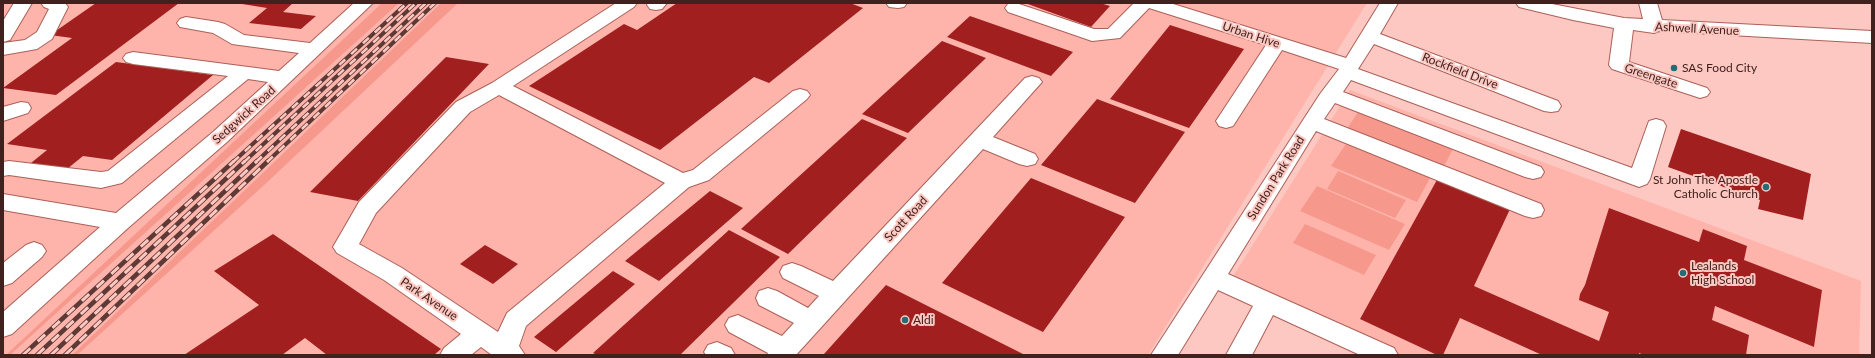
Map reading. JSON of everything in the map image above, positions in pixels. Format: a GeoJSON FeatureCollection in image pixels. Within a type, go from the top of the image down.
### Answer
{"type":"FeatureCollection","features":[{"type":"Feature","properties":{"kind":"street"},"geometry":{"type":"LineString","coordinates":[[3,36],[21,5],[49,3],[59,7],[45,35],[30,45],[3,49]]}},
{"type":"Feature","properties":{"kind":"street","name":"Sedgwick Road"},"geometry":{"type":"LineString","coordinates":[[3,327],[120,222],[220,137],[364,3]]}},
{"type":"Feature","properties":{"kind":"street"},"geometry":{"type":"LineString","coordinates":[[628,3],[499,87],[681,182]]}},
{"type":"Feature","properties":{"kind":"street"},"geometry":{"type":"LineString","coordinates":[[1014,8],[1092,35],[1103,35],[1113,34],[1144,3]]}},
{"type":"Feature","properties":{"kind":"street","name":"Urban Hive"},"geometry":{"type":"LineString","coordinates":[[1152,3],[1277,43],[1349,69],[1639,179],[1656,126]]}},
{"type":"Feature","properties":{"kind":"street","name":"Sundon Park Road"},"geometry":{"type":"LineString","coordinates":[[1164,355],[1330,94],[1349,69],[1389,3]]}},
{"type":"Feature","properties":{"kind":"street","name":"Ashwell Avenue"},"geometry":{"type":"LineString","coordinates":[[1525,3],[1573,15],[1624,24],[1654,27],[1872,37]]}},
{"type":"Feature","properties":{"kind":"street"},"geometry":{"type":"LineString","coordinates":[[1648,3],[1654,27]]}},
{"type":"Feature","properties":{"kind":"street"},"geometry":{"type":"LineString","coordinates":[[186,23],[218,28],[239,40],[315,49]]}},
{"type":"Feature","properties":{"kind":"street","name":"Greengate"},"geometry":{"type":"LineString","coordinates":[[1624,24],[1619,65],[1700,92]]}},
{"type":"Feature","properties":{"kind":"street","name":"Rockfield Drive"},"geometry":{"type":"LineString","coordinates":[[1369,36],[1551,106]]}},
{"type":"Feature","properties":{"kind":"street"},"geometry":{"type":"LineString","coordinates":[[1226,120],[1277,43]]}},
{"type":"Feature","properties":{"kind":"street"},"geometry":{"type":"LineString","coordinates":[[133,58],[284,78]]}},
{"type":"Feature","properties":{"kind":"street"},"geometry":{"type":"LineString","coordinates":[[3,169],[9,168],[101,180],[114,178],[244,73]]}},
{"type":"Feature","properties":{"kind":"street","name":"Scott Road"},"geometry":{"type":"LineString","coordinates":[[783,352],[1032,82]]}},
{"type":"Feature","properties":{"kind":"street","name":"Park Avenue"},"geometry":{"type":"LineString","coordinates":[[499,87],[463,108],[367,208],[345,247],[393,274],[508,352]]}},
{"type":"Feature","properties":{"kind":"street"},"geometry":{"type":"LineString","coordinates":[[1330,94],[1533,172]]}},
{"type":"Feature","properties":{"kind":"street"},"geometry":{"type":"LineString","coordinates":[[508,352],[516,320],[681,182],[702,175],[800,95]]}},
{"type":"Feature","properties":{"kind":"street"},"geometry":{"type":"LineString","coordinates":[[1312,122],[1533,210]]}},
{"type":"Feature","properties":{"kind":"street"},"geometry":{"type":"LineString","coordinates":[[979,139],[1027,159]]}},
{"type":"Feature","properties":{"kind":"street"},"geometry":{"type":"LineString","coordinates":[[3,202],[120,222]]}},
{"type":"Feature","properties":{"kind":"street"},"geometry":{"type":"LineString","coordinates":[[3,277],[34,251]]}},
{"type":"Feature","properties":{"kind":"street"},"geometry":{"type":"LineString","coordinates":[[792,272],[837,294]]}},
{"type":"Feature","properties":{"kind":"street"},"geometry":{"type":"LineString","coordinates":[[1213,277],[1385,355]]}},
{"type":"Feature","properties":{"kind":"street"},"geometry":{"type":"LineString","coordinates":[[768,298],[812,321]]}},
{"type":"Feature","properties":{"kind":"street"},"geometry":{"type":"LineString","coordinates":[[1239,355],[1268,302]]}},
{"type":"Feature","properties":{"kind":"street"},"geometry":{"type":"LineString","coordinates":[[738,325],[783,352]]}},
{"type":"Feature","properties":{"kind":"street"},"geometry":{"type":"LineString","coordinates":[[452,355],[480,333]]}},
{"type":"Feature","properties":{"kind":"shaded area"},"geometry":{"type":"Polygon","coordinates":[[[3,3],[1367,3],[1148,355],[3,355],[3,3]]]}},
{"type":"Feature","properties":{"kind":"shaded area"},"geometry":{"type":"Polygon","coordinates":[[[382,3],[399,3],[10,355],[6,355],[382,3]]]}},
{"type":"Feature","properties":{"kind":"shaded area"},"geometry":{"type":"Polygon","coordinates":[[[441,3],[458,3],[262,187],[77,355],[72,355],[441,3]]]}},
{"type":"Feature","properties":{"kind":"shaded area","name":"Lealands High School"},"geometry":{"type":"Polygon","coordinates":[[[1350,90],[1861,281],[1859,353],[1861,355],[1362,355],[1227,286],[1350,90]]]}},
{"type":"Feature","properties":{"kind":"shaded area"},"geometry":{"type":"Polygon","coordinates":[[[1358,112],[1453,149],[1442,170],[1345,132],[1358,112]]]}},
{"type":"Feature","properties":{"kind":"shaded area"},"geometry":{"type":"Polygon","coordinates":[[[1346,144],[1430,178],[1417,202],[1331,166],[1346,144]]]}},
{"type":"Feature","properties":{"kind":"shaded area"},"geometry":{"type":"Polygon","coordinates":[[[1338,171],[1406,200],[1395,218],[1327,189],[1338,171]]]}},
{"type":"Feature","properties":{"kind":"shaded area"},"geometry":{"type":"Polygon","coordinates":[[[1317,186],[1405,224],[1389,250],[1300,211],[1317,186]]]}},
{"type":"Feature","properties":{"kind":"shaded area"},"geometry":{"type":"Polygon","coordinates":[[[1305,224],[1376,255],[1364,275],[1293,243],[1305,224]]]}},
{"type":"Feature","properties":{"kind":"building"},"geometry":{"type":"Polygon","coordinates":[[[96,3],[179,3],[56,95],[3,88],[72,38],[50,35],[96,3]]]}},
{"type":"Feature","properties":{"kind":"building"},"geometry":{"type":"Polygon","coordinates":[[[236,3],[293,3],[283,12],[316,16],[301,29],[249,23],[267,8],[236,3]]]}},
{"type":"Feature","properties":{"kind":"building"},"geometry":{"type":"Polygon","coordinates":[[[677,3],[850,3],[863,8],[769,83],[754,77],[660,150],[529,86],[624,24],[637,30],[677,3]]]}},
{"type":"Feature","properties":{"kind":"building"},"geometry":{"type":"Polygon","coordinates":[[[1025,3],[1100,3],[1110,6],[1091,27],[1025,3]]]}},
{"type":"Feature","properties":{"kind":"building"},"geometry":{"type":"Polygon","coordinates":[[[970,16],[1073,52],[1051,76],[947,37],[970,16]]]}},
{"type":"Feature","properties":{"kind":"building"},"geometry":{"type":"Polygon","coordinates":[[[1170,25],[1244,49],[1189,128],[1110,99],[1170,25]]]}},
{"type":"Feature","properties":{"kind":"building"},"geometry":{"type":"Polygon","coordinates":[[[942,41],[986,58],[908,133],[862,114],[942,41]]]}},
{"type":"Feature","properties":{"kind":"building"},"geometry":{"type":"Polygon","coordinates":[[[446,57],[489,64],[358,201],[310,192],[446,57]]]}},
{"type":"Feature","properties":{"kind":"building"},"geometry":{"type":"Polygon","coordinates":[[[116,62],[213,75],[112,160],[83,156],[67,169],[31,163],[47,150],[7,144],[116,62]]]}},
{"type":"Feature","properties":{"kind":"building"},"geometry":{"type":"Polygon","coordinates":[[[1097,99],[1185,132],[1135,203],[1041,165],[1097,99]]]}},
{"type":"Feature","properties":{"kind":"building"},"geometry":{"type":"Polygon","coordinates":[[[862,119],[907,138],[788,254],[741,229],[862,119]]]}},
{"type":"Feature","properties":{"kind":"building","name":"St John The Apostle Catholic Church"},"geometry":{"type":"Polygon","coordinates":[[[1681,129],[1811,174],[1803,220],[1758,209],[1760,200],[1668,167],[1681,129]]]}},
{"type":"Feature","properties":{"kind":"building"},"geometry":{"type":"Polygon","coordinates":[[[1031,178],[1125,217],[1043,332],[942,283],[1031,178]]]}},
{"type":"Feature","properties":{"kind":"building","name":"Lealands High School"},"geometry":{"type":"Polygon","coordinates":[[[1438,178],[1511,207],[1474,286],[1599,341],[1609,312],[1579,300],[1609,208],[1699,242],[1703,229],[1747,246],[1744,260],[1822,290],[1814,347],[1715,306],[1712,320],[1749,335],[1746,355],[1644,355],[1639,353],[1639,355],[1542,355],[1460,318],[1443,355],[1437,355],[1360,319],[1438,178]]]}},
{"type":"Feature","properties":{"kind":"building"},"geometry":{"type":"Polygon","coordinates":[[[710,191],[743,208],[659,281],[625,261],[710,191]]]}},
{"type":"Feature","properties":{"kind":"building"},"geometry":{"type":"Polygon","coordinates":[[[729,230],[780,257],[680,355],[597,355],[593,353],[729,230]]]}},
{"type":"Feature","properties":{"kind":"building"},"geometry":{"type":"Polygon","coordinates":[[[273,234],[441,349],[434,355],[327,355],[305,338],[282,355],[184,355],[259,305],[214,271],[273,234]]]}},
{"type":"Feature","properties":{"kind":"building"},"geometry":{"type":"Polygon","coordinates":[[[485,245],[518,264],[493,284],[460,264],[485,245]]]}},
{"type":"Feature","properties":{"kind":"building"},"geometry":{"type":"Polygon","coordinates":[[[613,271],[635,284],[556,352],[534,337],[613,271]]]}},
{"type":"Feature","properties":{"kind":"building","name":"Aldi"},"geometry":{"type":"Polygon","coordinates":[[[886,285],[1025,355],[824,354],[886,285]]]}},
{"type":"Feature","properties":{"kind":"railway"},"geometry":{"type":"LineString","coordinates":[[233,162],[407,3]]}},
{"type":"Feature","properties":{"kind":"railway"},"geometry":{"type":"LineString","coordinates":[[244,162],[416,3]]}},
{"type":"Feature","properties":{"kind":"railway"},"geometry":{"type":"LineString","coordinates":[[256,162],[426,3]]}},
{"type":"Feature","properties":{"kind":"railway"},"geometry":{"type":"LineString","coordinates":[[267,162],[435,3]]}},
{"type":"Feature","properties":{"kind":"railway"},"geometry":{"type":"LineString","coordinates":[[23,355],[234,161]]}},
{"type":"Feature","properties":{"kind":"railway"},"geometry":{"type":"LineString","coordinates":[[37,355],[245,161]]}},
{"type":"Feature","properties":{"kind":"railway"},"geometry":{"type":"LineString","coordinates":[[51,355],[257,161]]}},
{"type":"Feature","properties":{"kind":"railway"},"geometry":{"type":"LineString","coordinates":[[65,355],[268,161]]}},
{"type":"Feature","properties":{"kind":"place","name":"SAS Food City"},"geometry":{"type":"Point","coordinates":[1674,68]}},
{"type":"Feature","properties":{"kind":"place","name":"St John The Apostle Catholic Church"},"geometry":{"type":"Point","coordinates":[1766,187]}},
{"type":"Feature","properties":{"kind":"place","name":"Lealands High School"},"geometry":{"type":"Point","coordinates":[1683,273]}},
{"type":"Feature","properties":{"kind":"place","name":"Aldi"},"geometry":{"type":"Point","coordinates":[905,320]}}]}
